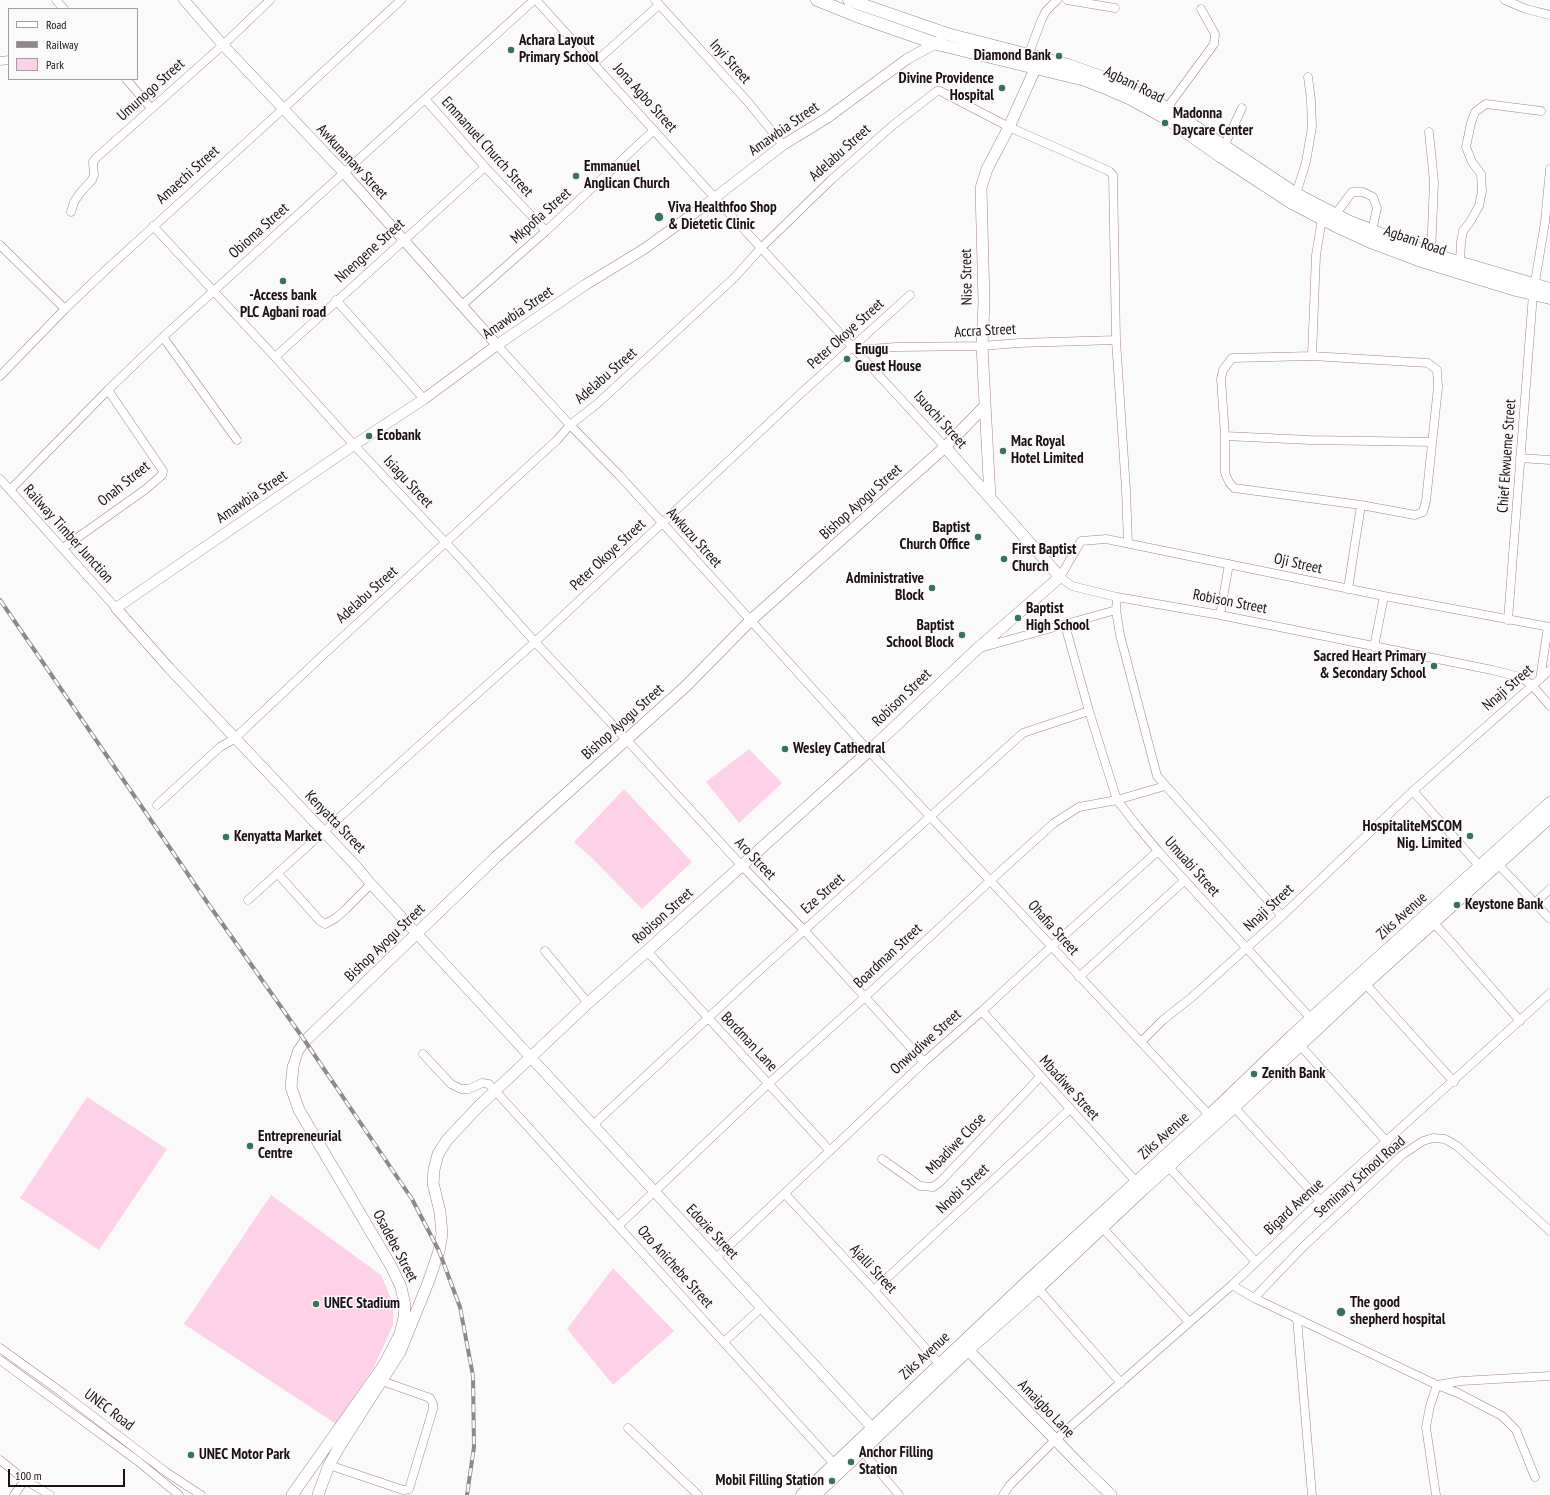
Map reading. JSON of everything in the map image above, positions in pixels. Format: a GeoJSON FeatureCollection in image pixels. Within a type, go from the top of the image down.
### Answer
{"type":"FeatureCollection","features":[{"type":"Feature","properties":{"kind":"main road","name":"Agbani Road"},"geometry":{"type":"LineString","coordinates":[[817,0],[937,44],[1038,63],[1068,65],[1092,73],[1143,95],[1167,108],[1296,194],[1335,215],[1431,254],[1534,289],[1550,298]]}},
{"type":"Feature","properties":{"kind":"main road","name":"Agbani Road"},"geometry":{"type":"LineString","coordinates":[[849,0],[947,34],[1028,56],[1038,63],[1085,80],[1145,107],[1168,120],[1220,156],[1292,202],[1322,219],[1374,243],[1421,261],[1534,289],[1550,289]]}},
{"type":"Feature","properties":{"kind":"main road","name":"Nise Street"},"geometry":{"type":"LineString","coordinates":[[990,498],[984,407],[982,346],[984,303],[981,188],[987,169],[1009,127],[1038,63]]}},
{"type":"Feature","properties":{"kind":"main road","name":"Bishop Ayogu Street"},"geometry":{"type":"LineString","coordinates":[[305,1041],[496,857],[686,686],[751,620],[945,447],[984,407]]}},
{"type":"Feature","properties":{"kind":"main road","name":"Isuochi Street"},"geometry":{"type":"LineString","coordinates":[[945,447],[1060,577]]}},
{"type":"Feature","properties":{"kind":"main road","name":"Robison Street"},"geometry":{"type":"LineString","coordinates":[[495,1091],[588,1003],[740,865],[869,751],[976,650],[1060,577]]}},
{"type":"Feature","properties":{"kind":"main road","name":"Ziks Avenue"},"geometry":{"type":"LineString","coordinates":[[1495,861],[1550,803]]}},
{"type":"Feature","properties":{"kind":"main road","name":"Ziks Avenue"},"geometry":{"type":"LineString","coordinates":[[802,1495],[837,1467],[964,1347],[1213,1119],[1362,979],[1495,861],[1550,817]]}},
{"type":"Feature","properties":{"kind":"main road","name":"Ziks Avenue"},"geometry":{"type":"LineString","coordinates":[[1213,1119],[1234,1107],[1296,1041]]}},
{"type":"Feature","properties":{"kind":"main road","name":"Osadebe Street"},"geometry":{"type":"LineString","coordinates":[[292,1495],[386,1362],[400,1334],[405,1306],[401,1287],[391,1266],[299,1110],[291,1086],[293,1068]]}},
{"type":"Feature","properties":{"kind":"main road","name":"Osadebe Street"},"geometry":{"type":"LineString","coordinates":[[318,1495],[329,1465],[400,1352],[418,1311],[439,1251],[442,1234],[442,1223],[433,1183],[434,1170],[438,1154],[447,1140],[495,1091]]}},
{"type":"Feature","properties":{"kind":"main road"},"geometry":{"type":"LineString","coordinates":[[405,1306],[418,1311]]}},
{"type":"Feature","properties":{"kind":"main road","name":"Amaigbo Lane"},"geometry":{"type":"LineString","coordinates":[[964,1347],[1111,1495]]}},
{"type":"Feature","properties":{"kind":"main road","name":"Ziks Avenue"},"geometry":{"type":"LineString","coordinates":[[815,1495],[837,1467]]}},
{"type":"Feature","properties":{"kind":"street"},"geometry":{"type":"LineString","coordinates":[[56,0],[63,8]]}},
{"type":"Feature","properties":{"kind":"street","name":"Awkunanaw Street"},"geometry":{"type":"LineString","coordinates":[[184,0],[223,45],[344,173],[497,345]]}},
{"type":"Feature","properties":{"kind":"street","name":"Umunogo Street"},"geometry":{"type":"LineString","coordinates":[[71,212],[74,202],[92,180],[94,175],[94,162],[96,158],[223,45],[270,0]]}},
{"type":"Feature","properties":{"kind":"street","name":"Amaechi Street"},"geometry":{"type":"LineString","coordinates":[[0,376],[65,309],[400,0]]}},
{"type":"Feature","properties":{"kind":"street","name":"Jona Agbo Street"},"geometry":{"type":"LineString","coordinates":[[535,0],[715,198]]}},
{"type":"Feature","properties":{"kind":"street","name":"Obioma Street"},"geometry":{"type":"LineString","coordinates":[[10,490],[108,390],[163,337],[535,0]]}},
{"type":"Feature","properties":{"kind":"street"},"geometry":{"type":"LineString","coordinates":[[1028,56],[1041,21],[1049,8],[1057,0]]}},
{"type":"Feature","properties":{"kind":"street"},"geometry":{"type":"LineString","coordinates":[[1066,0],[1115,8]]}},
{"type":"Feature","properties":{"kind":"street"},"geometry":{"type":"LineString","coordinates":[[1505,0],[1526,9],[1550,15]]}},
{"type":"Feature","properties":{"kind":"street"},"geometry":{"type":"LineString","coordinates":[[594,64],[657,3]]}},
{"type":"Feature","properties":{"kind":"street","name":"Inyi Street"},"geometry":{"type":"LineString","coordinates":[[657,3],[748,102],[783,145]]}},
{"type":"Feature","properties":{"kind":"street"},"geometry":{"type":"LineString","coordinates":[[1167,108],[1214,44],[1215,34],[1201,9]]}},
{"type":"Feature","properties":{"kind":"street","name":"Amawbia Street"},"geometry":{"type":"LineString","coordinates":[[116,608],[354,445],[424,399],[497,345],[591,281],[644,248],[715,198],[783,145],[827,118],[907,58],[937,44],[947,34]]}},
{"type":"Feature","properties":{"kind":"street"},"geometry":{"type":"LineString","coordinates":[[1296,194],[1306,162],[1312,127],[1308,77]]}},
{"type":"Feature","properties":{"kind":"street"},"geometry":{"type":"LineString","coordinates":[[127,80],[151,108]]}},
{"type":"Feature","properties":{"kind":"street","name":"Adelabu Street"},"geometry":{"type":"LineString","coordinates":[[157,805],[220,747],[234,739],[557,440],[570,424],[598,404],[734,278],[762,247],[837,175],[892,126],[937,91],[940,91],[1009,127]]}},
{"type":"Feature","properties":{"kind":"street","name":"Emmanuel Church Street"},"geometry":{"type":"LineString","coordinates":[[425,99],[485,167],[546,231]]}},
{"type":"Feature","properties":{"kind":"street"},"geometry":{"type":"LineString","coordinates":[[1460,263],[1463,231],[1470,222],[1478,206],[1482,191],[1481,174],[1472,162],[1466,147],[1475,112],[1486,104],[1541,112]]}},
{"type":"Feature","properties":{"kind":"street"},"geometry":{"type":"LineString","coordinates":[[1224,146],[1242,108]]}},
{"type":"Feature","properties":{"kind":"street"},"geometry":{"type":"LineString","coordinates":[[1009,127],[1109,171],[1113,175],[1116,340],[1128,543]]}},
{"type":"Feature","properties":{"kind":"street","name":"Mkpofia Street"},"geometry":{"type":"LineString","coordinates":[[462,305],[546,231],[654,130]]}},
{"type":"Feature","properties":{"kind":"street"},"geometry":{"type":"LineString","coordinates":[[1429,132],[1434,182],[1431,254]]}},
{"type":"Feature","properties":{"kind":"street","name":"Nnengene Street"},"geometry":{"type":"LineString","coordinates":[[275,357],[336,300],[485,167]]}},
{"type":"Feature","properties":{"kind":"street","name":"Chief Ekwueme Street"},"geometry":{"type":"LineString","coordinates":[[1508,620],[1534,289],[1545,222],[1550,169]]}},
{"type":"Feature","properties":{"kind":"street"},"geometry":{"type":"LineString","coordinates":[[1335,215],[1352,192],[1363,192],[1373,197],[1377,208],[1372,231]]}},
{"type":"Feature","properties":{"kind":"street","name":"Isuochi Street"},"geometry":{"type":"LineString","coordinates":[[715,198],[762,247],[945,447]]}},
{"type":"Feature","properties":{"kind":"street"},"geometry":{"type":"LineString","coordinates":[[1312,356],[1316,255],[1322,219]]}},
{"type":"Feature","properties":{"kind":"street","name":"Isiagu Street"},"geometry":{"type":"LineString","coordinates":[[154,226],[535,642],[626,739]]}},
{"type":"Feature","properties":{"kind":"street"},"geometry":{"type":"LineString","coordinates":[[0,246],[65,309]]}},
{"type":"Feature","properties":{"kind":"street","name":"Peter Okoye Street"},"geometry":{"type":"LineString","coordinates":[[248,900],[535,642],[910,295]]}},
{"type":"Feature","properties":{"kind":"street"},"geometry":{"type":"LineString","coordinates":[[336,300],[424,399]]}},
{"type":"Feature","properties":{"kind":"street"},"geometry":{"type":"LineString","coordinates":[[163,337],[237,440]]}},
{"type":"Feature","properties":{"kind":"street","name":"Accra Street"},"geometry":{"type":"LineString","coordinates":[[854,348],[982,346],[1019,343],[1116,340]]}},
{"type":"Feature","properties":{"kind":"street","name":"Awkuzu Street"},"geometry":{"type":"LineString","coordinates":[[497,345],[619,475],[869,751]]}},
{"type":"Feature","properties":{"kind":"street"},"geometry":{"type":"LineString","coordinates":[[1312,356],[1428,363],[1437,370],[1438,381],[1432,442],[1426,501],[1423,512],[1416,515],[1361,505],[1234,488],[1229,482],[1224,474],[1225,436],[1221,379],[1223,370],[1232,358],[1312,356]]}},
{"type":"Feature","properties":{"kind":"street","name":"Onah Street"},"geometry":{"type":"LineString","coordinates":[[63,548],[146,489],[162,475],[163,471],[108,390]]}},
{"type":"Feature","properties":{"kind":"street"},"geometry":{"type":"LineString","coordinates":[[1225,436],[1310,440],[1432,442]]}},
{"type":"Feature","properties":{"kind":"street"},"geometry":{"type":"LineString","coordinates":[[1520,458],[1550,460]]}},
{"type":"Feature","properties":{"kind":"street","name":"Railway Timber Junction"},"geometry":{"type":"LineString","coordinates":[[0,479],[116,608]]}},
{"type":"Feature","properties":{"kind":"street"},"geometry":{"type":"LineString","coordinates":[[1348,589],[1361,505]]}},
{"type":"Feature","properties":{"kind":"street","name":"Oji Street"},"geometry":{"type":"LineString","coordinates":[[1060,577],[1081,541],[1106,539],[1348,589],[1549,627]]}},
{"type":"Feature","properties":{"kind":"street"},"geometry":{"type":"LineString","coordinates":[[1220,615],[1229,564]]}},
{"type":"Feature","properties":{"kind":"street","name":"Robison Street"},"geometry":{"type":"LineString","coordinates":[[1060,577],[1072,586],[1117,597],[1220,615],[1492,670],[1520,677],[1532,685]]}},
{"type":"Feature","properties":{"kind":"street"},"geometry":{"type":"LineString","coordinates":[[1374,647],[1384,596]]}},
{"type":"Feature","properties":{"kind":"street"},"geometry":{"type":"LineString","coordinates":[[1117,597],[1116,610],[1120,634],[1157,776],[1282,916]]}},
{"type":"Feature","properties":{"kind":"street","name":"Kenyatta Street"},"geometry":{"type":"LineString","coordinates":[[116,608],[234,739],[356,866],[530,1058]]}},
{"type":"Feature","properties":{"kind":"street"},"geometry":{"type":"LineString","coordinates":[[976,650],[1116,610]]}},
{"type":"Feature","properties":{"kind":"street","name":"Umuabi Street"},"geometry":{"type":"LineString","coordinates":[[1065,625],[1089,711],[1117,800],[1158,851],[1315,1023]]}},
{"type":"Feature","properties":{"kind":"street"},"geometry":{"type":"LineString","coordinates":[[1540,679],[1549,627]]}},
{"type":"Feature","properties":{"kind":"street","name":"Nnaji Street"},"geometry":{"type":"LineString","coordinates":[[1141,1042],[1163,1020],[1192,997],[1282,916],[1413,791],[1550,670]]}},
{"type":"Feature","properties":{"kind":"street"},"geometry":{"type":"LineString","coordinates":[[1532,685],[1550,706]]}},
{"type":"Feature","properties":{"kind":"street","name":"Eze Street"},"geometry":{"type":"LineString","coordinates":[[593,1125],[804,930],[1023,733],[1089,711]]}},
{"type":"Feature","properties":{"kind":"street","name":"Aro Street"},"geometry":{"type":"LineString","coordinates":[[626,739],[740,865],[804,930],[924,1062]]}},
{"type":"Feature","properties":{"kind":"street","name":"Ohafia Street"},"geometry":{"type":"LineString","coordinates":[[869,751],[1213,1119]]}},
{"type":"Feature","properties":{"kind":"street","name":"Boardman Street"},"geometry":{"type":"LineString","coordinates":[[618,1226],[768,1084],[1054,823],[1072,810],[1085,805],[1117,800],[1165,786]]}},
{"type":"Feature","properties":{"kind":"street"},"geometry":{"type":"LineString","coordinates":[[1413,791],[1484,871]]}},
{"type":"Feature","properties":{"kind":"street","name":"Onwudiwe Street"},"geometry":{"type":"LineString","coordinates":[[716,1258],[924,1062],[1158,851]]}},
{"type":"Feature","properties":{"kind":"street"},"geometry":{"type":"LineString","coordinates":[[1495,861],[1550,919]]}},
{"type":"Feature","properties":{"kind":"street"},"geometry":{"type":"LineString","coordinates":[[278,874],[320,921],[325,924],[341,913],[371,884]]}},
{"type":"Feature","properties":{"kind":"street"},"geometry":{"type":"LineString","coordinates":[[1079,977],[1185,880]]}},
{"type":"Feature","properties":{"kind":"street"},"geometry":{"type":"LineString","coordinates":[[1535,903],[1550,889]]}},
{"type":"Feature","properties":{"kind":"street"},"geometry":{"type":"LineString","coordinates":[[1430,919],[1497,993],[1520,1021]]}},
{"type":"Feature","properties":{"kind":"street"},"geometry":{"type":"LineString","coordinates":[[545,951],[588,1003]]}},
{"type":"Feature","properties":{"kind":"street","name":"Bordman Lane"},"geometry":{"type":"LineString","coordinates":[[647,951],[830,1151]]}},
{"type":"Feature","properties":{"kind":"street"},"geometry":{"type":"LineString","coordinates":[[1362,979],[1454,1082]]}},
{"type":"Feature","properties":{"kind":"street","name":"Bigard Avenue"},"geometry":{"type":"LineString","coordinates":[[1003,1495],[1010,1485],[1055,1440],[1121,1384],[1232,1285],[1320,1201],[1454,1082],[1550,993]]}},
{"type":"Feature","properties":{"kind":"street","name":"Mbadiwe Street"},"geometry":{"type":"LineString","coordinates":[[982,1011],[1139,1186]]}},
{"type":"Feature","properties":{"kind":"street","name":"Bishop Ayogu Street"},"geometry":{"type":"LineString","coordinates":[[293,1068],[298,1051],[305,1041]]}},
{"type":"Feature","properties":{"kind":"street"},"geometry":{"type":"LineString","coordinates":[[1296,1041],[1387,1142]]}},
{"type":"Feature","properties":{"kind":"street"},"geometry":{"type":"LineString","coordinates":[[423,1054],[452,1084],[466,1089],[486,1083],[495,1091]]}},
{"type":"Feature","properties":{"kind":"street","name":"Edozie Street"},"geometry":{"type":"LineString","coordinates":[[530,1058],[875,1431]]}},
{"type":"Feature","properties":{"kind":"street","name":"Mbadiwe Close"},"geometry":{"type":"LineString","coordinates":[[882,1159],[920,1186],[933,1187],[940,1182],[1040,1077]]}},
{"type":"Feature","properties":{"kind":"street","name":"Ozo Anichebe Street"},"geometry":{"type":"LineString","coordinates":[[495,1091],[837,1467]]}},
{"type":"Feature","properties":{"kind":"street"},"geometry":{"type":"LineString","coordinates":[[1234,1107],[1320,1201]]}},
{"type":"Feature","properties":{"kind":"street","name":"Nnobi Street"},"geometry":{"type":"LineString","coordinates":[[874,1290],[1070,1109]]}},
{"type":"Feature","properties":{"kind":"street","name":"Seminary School Road"},"geometry":{"type":"LineString","coordinates":[[1254,1298],[1304,1246],[1402,1155],[1423,1141],[1433,1138],[1446,1139],[1457,1146],[1550,1231]]}},
{"type":"Feature","properties":{"kind":"street"},"geometry":{"type":"LineString","coordinates":[[1165,1163],[1256,1262]]}},
{"type":"Feature","properties":{"kind":"street","name":"Ajalli Street"},"geometry":{"type":"LineString","coordinates":[[785,1194],[943,1367]]}},
{"type":"Feature","properties":{"kind":"street"},"geometry":{"type":"LineString","coordinates":[[1099,1224],[1189,1322]]}},
{"type":"Feature","properties":{"kind":"street"},"geometry":{"type":"LineString","coordinates":[[1033,1284],[1121,1384]]}},
{"type":"Feature","properties":{"kind":"street"},"geometry":{"type":"LineString","coordinates":[[1232,1285],[1254,1298],[1437,1385],[1458,1393],[1502,1416],[1511,1423],[1516,1430],[1535,1477]]}},
{"type":"Feature","properties":{"kind":"street"},"geometry":{"type":"LineString","coordinates":[[724,1342],[761,1308]]}},
{"type":"Feature","properties":{"kind":"street"},"geometry":{"type":"LineString","coordinates":[[1297,1318],[1312,1495]]}},
{"type":"Feature","properties":{"kind":"street","name":"UNEC Road"},"geometry":{"type":"LineString","coordinates":[[0,1348],[64,1394],[166,1472],[201,1495]]}},
{"type":"Feature","properties":{"kind":"street","name":"UNEC Road"},"geometry":{"type":"LineString","coordinates":[[0,1360],[139,1462],[179,1495]]}},
{"type":"Feature","properties":{"kind":"street"},"geometry":{"type":"LineString","coordinates":[[1437,1385],[1461,1381],[1550,1376]]}},
{"type":"Feature","properties":{"kind":"street"},"geometry":{"type":"LineString","coordinates":[[329,1465],[404,1490],[409,1488],[433,1409],[433,1404],[430,1398],[382,1381]]}},
{"type":"Feature","properties":{"kind":"street"},"geometry":{"type":"LineString","coordinates":[[1436,1495],[1426,1427],[1430,1406],[1437,1385]]}},
{"type":"Feature","properties":{"kind":"street"},"geometry":{"type":"LineString","coordinates":[[57,1402],[64,1394]]}},
{"type":"Feature","properties":{"kind":"street"},"geometry":{"type":"LineString","coordinates":[[628,1428],[698,1495]]}},
{"type":"Feature","properties":{"kind":"street"},"geometry":{"type":"LineString","coordinates":[[858,1447],[899,1495]]}},
{"type":"Feature","properties":{"kind":"street"},"geometry":{"type":"LineString","coordinates":[[0,1460],[25,1480],[50,1495]]}},
{"type":"Feature","properties":{"kind":"street"},"geometry":{"type":"LineString","coordinates":[[14,1495],[25,1480]]}},
{"type":"Feature","properties":{"kind":"green space"},"geometry":{"type":"Polygon","coordinates":[[[749,749],[782,783],[739,823],[706,782],[749,749]]]}},
{"type":"Feature","properties":{"kind":"green space"},"geometry":{"type":"Polygon","coordinates":[[[624,789],[692,862],[642,909],[591,857],[574,842],[624,789]]]}},
{"type":"Feature","properties":{"kind":"green space"},"geometry":{"type":"Polygon","coordinates":[[[87,1097],[167,1149],[99,1250],[20,1198],[87,1097]]]}},
{"type":"Feature","properties":{"kind":"green space"},"geometry":{"type":"Polygon","coordinates":[[[271,1195],[381,1275],[390,1296],[393,1309],[393,1325],[374,1367],[336,1424],[184,1324],[271,1195]]]}},
{"type":"Feature","properties":{"kind":"green space"},"geometry":{"type":"Polygon","coordinates":[[[613,1268],[674,1331],[613,1385],[567,1329],[613,1268]]]}},
{"type":"Feature","properties":{"kind":"railway"},"geometry":{"type":"LineString","coordinates":[[0,600],[207,902],[305,1041],[412,1199],[439,1251],[460,1307],[473,1376],[474,1447],[467,1495]]}},
{"type":"Feature","properties":{"kind":"place","name":"Achara Layout Primary School"},"geometry":{"type":"Point","coordinates":[511,50]}},
{"type":"Feature","properties":{"kind":"place","name":"Diamond Bank"},"geometry":{"type":"Point","coordinates":[1059,56]}},
{"type":"Feature","properties":{"kind":"place","name":"Divine Providence Hospital"},"geometry":{"type":"Point","coordinates":[1002,88]}},
{"type":"Feature","properties":{"kind":"place","name":"Madonna Daycare Center"},"geometry":{"type":"Point","coordinates":[1165,123]}},
{"type":"Feature","properties":{"kind":"place","name":"Emmanuel Anglican Church"},"geometry":{"type":"Point","coordinates":[576,176]}},
{"type":"Feature","properties":{"kind":"place","name":"Viva Healthfoo Shop & Dietetic Clinic"},"geometry":{"type":"Point","coordinates":[659,217]}},
{"type":"Feature","properties":{"kind":"place","name":"-Access bank PLC Agbani road"},"geometry":{"type":"Point","coordinates":[283,281]}},
{"type":"Feature","properties":{"kind":"place","name":"Enugu Guest House"},"geometry":{"type":"Point","coordinates":[847,359]}},
{"type":"Feature","properties":{"kind":"place","name":"Ecobank"},"geometry":{"type":"Point","coordinates":[369,436]}},
{"type":"Feature","properties":{"kind":"place","name":"Mac Royal Hotel Limited"},"geometry":{"type":"Point","coordinates":[1003,451]}},
{"type":"Feature","properties":{"kind":"place","name":"Baptist Church Office"},"geometry":{"type":"Point","coordinates":[978,537]}},
{"type":"Feature","properties":{"kind":"place","name":"First Baptist Church"},"geometry":{"type":"Point","coordinates":[1004,559]}},
{"type":"Feature","properties":{"kind":"place","name":"Administrative Block"},"geometry":{"type":"Point","coordinates":[932,588]}},
{"type":"Feature","properties":{"kind":"place","name":"Baptist High School"},"geometry":{"type":"Point","coordinates":[1018,618]}},
{"type":"Feature","properties":{"kind":"place","name":"Baptist School Block"},"geometry":{"type":"Point","coordinates":[962,635]}},
{"type":"Feature","properties":{"kind":"place","name":"Sacred Heart Primary & Secondary School"},"geometry":{"type":"Point","coordinates":[1434,666]}},
{"type":"Feature","properties":{"kind":"place","name":"Wesley Cathedral"},"geometry":{"type":"Point","coordinates":[785,749]}},
{"type":"Feature","properties":{"kind":"place","name":"HospitaliteMSCOM Nig. Limited"},"geometry":{"type":"Point","coordinates":[1470,836]}},
{"type":"Feature","properties":{"kind":"place","name":"Kenyatta Market"},"geometry":{"type":"Point","coordinates":[226,837]}},
{"type":"Feature","properties":{"kind":"place","name":"Keystone Bank"},"geometry":{"type":"Point","coordinates":[1457,905]}},
{"type":"Feature","properties":{"kind":"place","name":"Zenith Bank"},"geometry":{"type":"Point","coordinates":[1254,1074]}},
{"type":"Feature","properties":{"kind":"place","name":"Entrepreneurial Centre"},"geometry":{"type":"Point","coordinates":[250,1146]}},
{"type":"Feature","properties":{"kind":"place","name":"UNEC Stadium"},"geometry":{"type":"Point","coordinates":[316,1304]}},
{"type":"Feature","properties":{"kind":"place","name":"The good shepherd hospital"},"geometry":{"type":"Point","coordinates":[1341,1312]}},
{"type":"Feature","properties":{"kind":"place","name":"UNEC Motor Park"},"geometry":{"type":"Point","coordinates":[191,1455]}},
{"type":"Feature","properties":{"kind":"place","name":"Anchor Filling Station"},"geometry":{"type":"Point","coordinates":[851,1462]}},
{"type":"Feature","properties":{"kind":"place","name":"Mobil Filling Station"},"geometry":{"type":"Point","coordinates":[832,1481]}}]}
